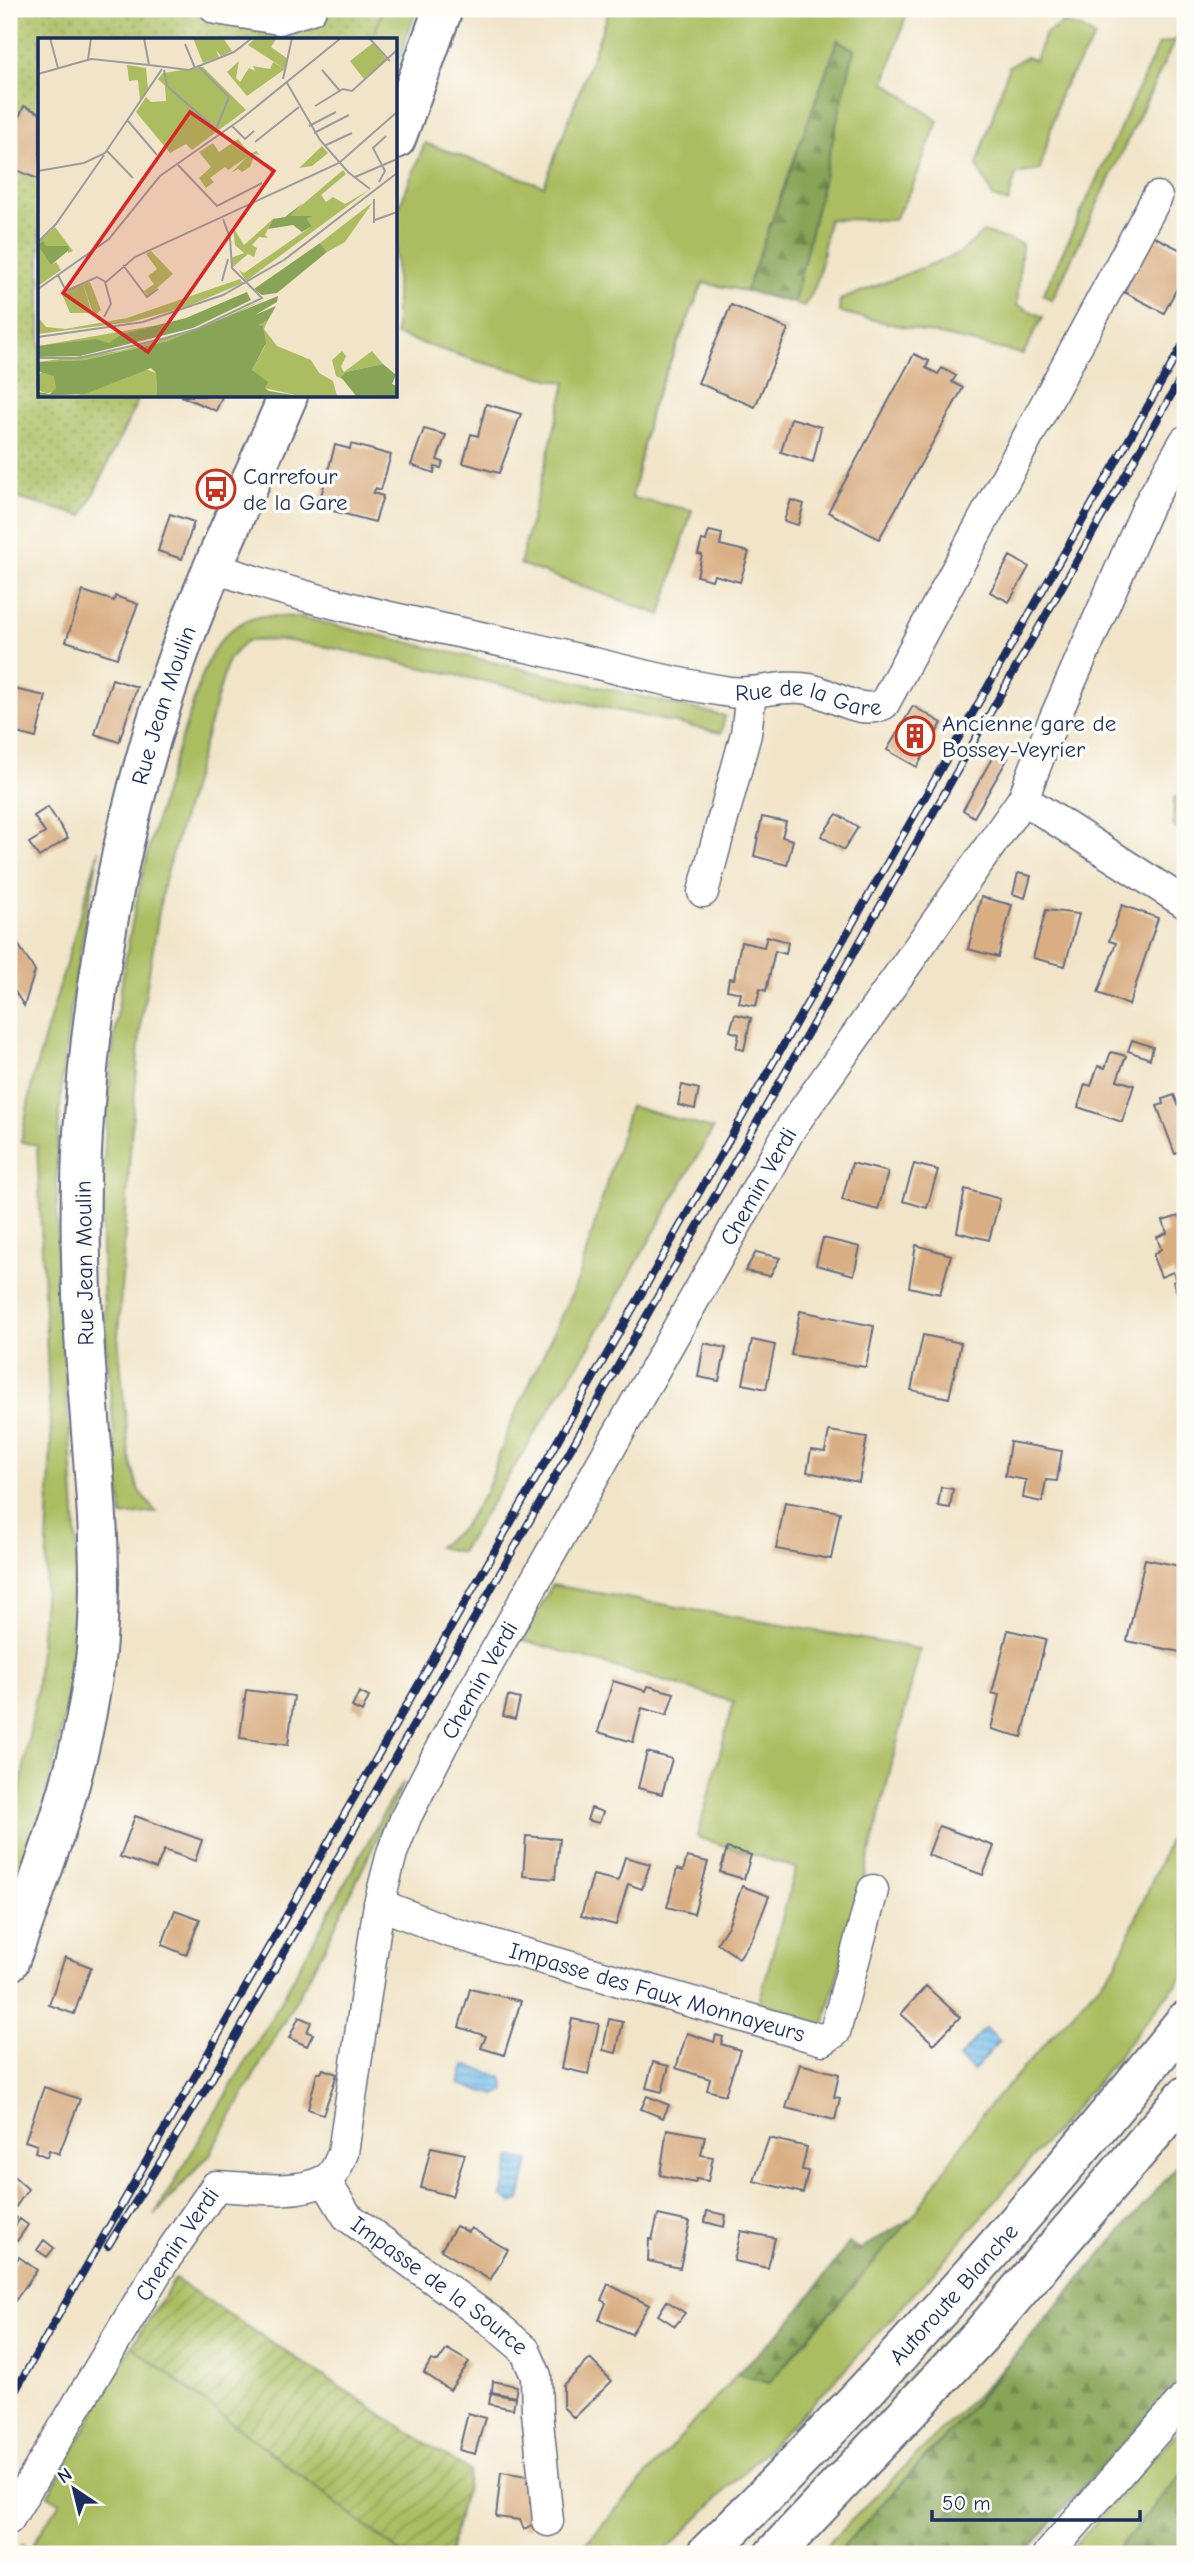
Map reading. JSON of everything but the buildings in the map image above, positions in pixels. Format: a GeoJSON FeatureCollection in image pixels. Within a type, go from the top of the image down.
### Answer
{"type":"FeatureCollection","features":[{"type":"Feature","properties":{"kind":"main road"},"geometry":{"type":"LineString","coordinates":[[397,136],[443,9]]}},
{"type":"Feature","properties":{"kind":"main road","name":"Rue Jean Moulin"},"geometry":{"type":"LineString","coordinates":[[9,1962],[69,1793],[82,1746],[96,1650],[97,1512],[80,1258],[83,1133],[94,1011],[107,933],[134,806],[182,644],[288,397]]}},
{"type":"Feature","properties":{"kind":"main road","name":"Autoroute Blanche"},"geometry":{"type":"LineString","coordinates":[[706,2554],[851,2407],[943,2306],[1054,2181],[1185,2021]]}},
{"type":"Feature","properties":{"kind":"main road","name":"Autoroute Blanche"},"geometry":{"type":"LineString","coordinates":[[774,2554],[980,2336],[1185,2096]]}},
{"type":"Feature","properties":{"kind":"street"},"geometry":{"type":"LineString","coordinates":[[216,9],[279,19],[311,9]]}},
{"type":"Feature","properties":{"kind":"street","name":"Rue de la Gare"},"geometry":{"type":"LineString","coordinates":[[213,568],[252,581],[425,625],[697,685],[751,693],[771,689],[806,688],[863,709],[884,704],[1157,197]]}},
{"type":"Feature","properties":{"kind":"street","name":"Chemin Verdi"},"geometry":{"type":"LineString","coordinates":[[9,2519],[158,2270],[216,2186],[300,2188],[325,2180],[335,2171],[344,2153],[379,1904],[392,1853],[406,1817],[443,1744],[791,1128],[1023,799],[1049,731],[1149,504],[1185,441]]}},
{"type":"Feature","properties":{"kind":"street"},"geometry":{"type":"LineString","coordinates":[[703,892],[746,734],[751,693]]}},
{"type":"Feature","properties":{"kind":"street"},"geometry":{"type":"LineString","coordinates":[[1023,799],[1185,903]]}},
{"type":"Feature","properties":{"kind":"street","name":"Impasse des Faux Monnayeurs"},"geometry":{"type":"LineString","coordinates":[[379,1904],[447,1931],[823,2040],[835,2032],[873,1890]]}},
{"type":"Feature","properties":{"kind":"street","name":"Impasse de la Source"},"geometry":{"type":"LineString","coordinates":[[325,2180],[347,2216],[491,2320],[525,2350],[536,2376],[548,2521]]}},
{"type":"Feature","properties":{"kind":"street"},"geometry":{"type":"LineString","coordinates":[[1048,2554],[1185,2399]]}},
{"type":"Feature","properties":{"kind":"green space"},"geometry":{"type":"Polygon","coordinates":[[[9,9],[383,9],[373,38],[38,38],[38,397],[140,397],[83,516],[9,496],[9,9]]]}},
{"type":"Feature","properties":{"kind":"green space"},"geometry":{"type":"Polygon","coordinates":[[[383,9],[417,9],[397,64],[397,38],[373,38],[383,9]]]}},
{"type":"Feature","properties":{"kind":"green space"},"geometry":{"type":"Polygon","coordinates":[[[610,9],[908,9],[885,82],[938,121],[911,190],[894,220],[829,219],[815,287],[803,307],[794,303],[854,50],[838,40],[746,291],[703,283],[651,408],[632,498],[692,510],[661,615],[520,564],[566,383],[480,362],[397,335],[397,212],[425,143],[544,186],[610,9]]]}},
{"type":"Feature","properties":{"kind":"green space"},"geometry":{"type":"Polygon","coordinates":[[[1063,23],[1082,28],[1095,37],[1061,91],[1040,170],[1016,174],[1008,203],[993,197],[977,165],[1009,66],[1026,57],[1035,60],[1045,34],[1063,23]]]}},
{"type":"Feature","properties":{"kind":"green space"},"geometry":{"type":"Polygon","coordinates":[[[838,40],[854,50],[794,303],[746,291],[838,40]]]}},
{"type":"Feature","properties":{"kind":"green space"},"geometry":{"type":"Polygon","coordinates":[[[1175,40],[1052,300],[1043,295],[1159,44],[1175,40]]]}},
{"type":"Feature","properties":{"kind":"green space"},"geometry":{"type":"Polygon","coordinates":[[[983,232],[1022,244],[1017,305],[1043,317],[1023,354],[839,312],[840,300],[960,253],[983,232]]]}},
{"type":"Feature","properties":{"kind":"green space"},"geometry":{"type":"Polygon","coordinates":[[[262,616],[299,617],[725,716],[721,733],[328,647],[283,640],[246,641],[228,660],[163,887],[141,1022],[118,1337],[129,1454],[139,1491],[156,1512],[122,1516],[106,1331],[102,1220],[108,1095],[124,972],[148,850],[202,677],[218,645],[229,632],[244,622],[262,616]]]}},
{"type":"Feature","properties":{"kind":"green space"},"geometry":{"type":"Polygon","coordinates":[[[1185,793],[1185,834],[1173,826],[1174,798],[1185,793]]]}},
{"type":"Feature","properties":{"kind":"green space"},"geometry":{"type":"Polygon","coordinates":[[[99,850],[69,1019],[58,1147],[58,1260],[77,1554],[75,1640],[66,1708],[51,1775],[32,1841],[9,1905],[9,1816],[20,1791],[36,1695],[46,1574],[51,1440],[37,1145],[21,1142],[33,1078],[99,850]]]}},
{"type":"Feature","properties":{"kind":"green space"},"geometry":{"type":"Polygon","coordinates":[[[630,1106],[713,1129],[587,1350],[461,1552],[438,1547],[462,1528],[487,1490],[508,1430],[578,1280],[630,1106]]]}},
{"type":"Feature","properties":{"kind":"green space"},"geometry":{"type":"Polygon","coordinates":[[[552,1585],[920,1649],[862,1886],[824,2025],[757,2009],[796,1868],[697,1837],[734,1702],[523,1640],[552,1585]]]}},
{"type":"Feature","properties":{"kind":"green space"},"geometry":{"type":"Polygon","coordinates":[[[404,1782],[323,1951],[211,2153],[154,2216],[271,2019],[389,1803],[404,1782]]]}},
{"type":"Feature","properties":{"kind":"green space"},"geometry":{"type":"Polygon","coordinates":[[[1185,1796],[1185,1840],[1171,1836],[1185,1796]]]}},
{"type":"Feature","properties":{"kind":"green space"},"geometry":{"type":"Polygon","coordinates":[[[1171,1836],[1185,1840],[1185,1973],[1099,2080],[940,2265],[831,2385],[662,2554],[576,2554],[737,2374],[769,2383],[912,2218],[982,2114],[1116,1965],[1171,1836]]]}},
{"type":"Feature","properties":{"kind":"green space"},"geometry":{"type":"Polygon","coordinates":[[[1185,2157],[1185,2375],[1061,2511],[1026,2554],[836,2554],[954,2427],[1185,2157]]]}},
{"type":"Feature","properties":{"kind":"green space"},"geometry":{"type":"Polygon","coordinates":[[[912,2218],[769,2383],[737,2374],[792,2320],[849,2243],[860,2249],[912,2218]]]}},
{"type":"Feature","properties":{"kind":"green space"},"geometry":{"type":"Polygon","coordinates":[[[175,2279],[470,2472],[449,2554],[402,2554],[132,2346],[175,2279]]]}},
{"type":"Feature","properties":{"kind":"green space"},"geometry":{"type":"Polygon","coordinates":[[[132,2346],[402,2554],[16,2554],[22,2545],[30,2549],[60,2502],[48,2495],[132,2346]]]}},
{"type":"Feature","properties":{"kind":"green space"},"geometry":{"type":"Polygon","coordinates":[[[1006,2365],[836,2554],[818,2554],[1006,2365]]]}},
{"type":"Feature","properties":{"kind":"green space"},"geometry":{"type":"Polygon","coordinates":[[[1185,2423],[1185,2470],[1114,2554],[1067,2554],[1185,2423]]]}},
{"type":"Feature","properties":{"kind":"green space"},"geometry":{"type":"Polygon","coordinates":[[[1185,2470],[1185,2554],[1114,2554],[1185,2470]]]}},
{"type":"Feature","properties":{"kind":"water"},"geometry":{"type":"Polygon","coordinates":[[[985,2028],[1000,2041],[973,2071],[959,2058],[985,2028]]]}},
{"type":"Feature","properties":{"kind":"water"},"geometry":{"type":"Polygon","coordinates":[[[465,2065],[502,2077],[505,2090],[496,2095],[459,2084],[465,2065]]]}},
{"type":"Feature","properties":{"kind":"water"},"geometry":{"type":"Polygon","coordinates":[[[511,2157],[529,2161],[520,2200],[512,2203],[502,2196],[511,2157]]]}},
{"type":"Feature","properties":{"kind":"railway"},"geometry":{"type":"LineString","coordinates":[[9,2402],[1185,341]]}},
{"type":"Feature","properties":{"kind":"railway"},"geometry":{"type":"LineString","coordinates":[[108,2246],[210,2082],[1185,371]]}},
{"type":"Feature","properties":{"kind":"place","name":"Carrefour de la Gare"},"geometry":{"type":"Point","coordinates":[216,489]}},
{"type":"Feature","properties":{"kind":"place","name":"Ancienne gare de Bossey-Veyrier"},"geometry":{"type":"Point","coordinates":[915,736]}}]}
